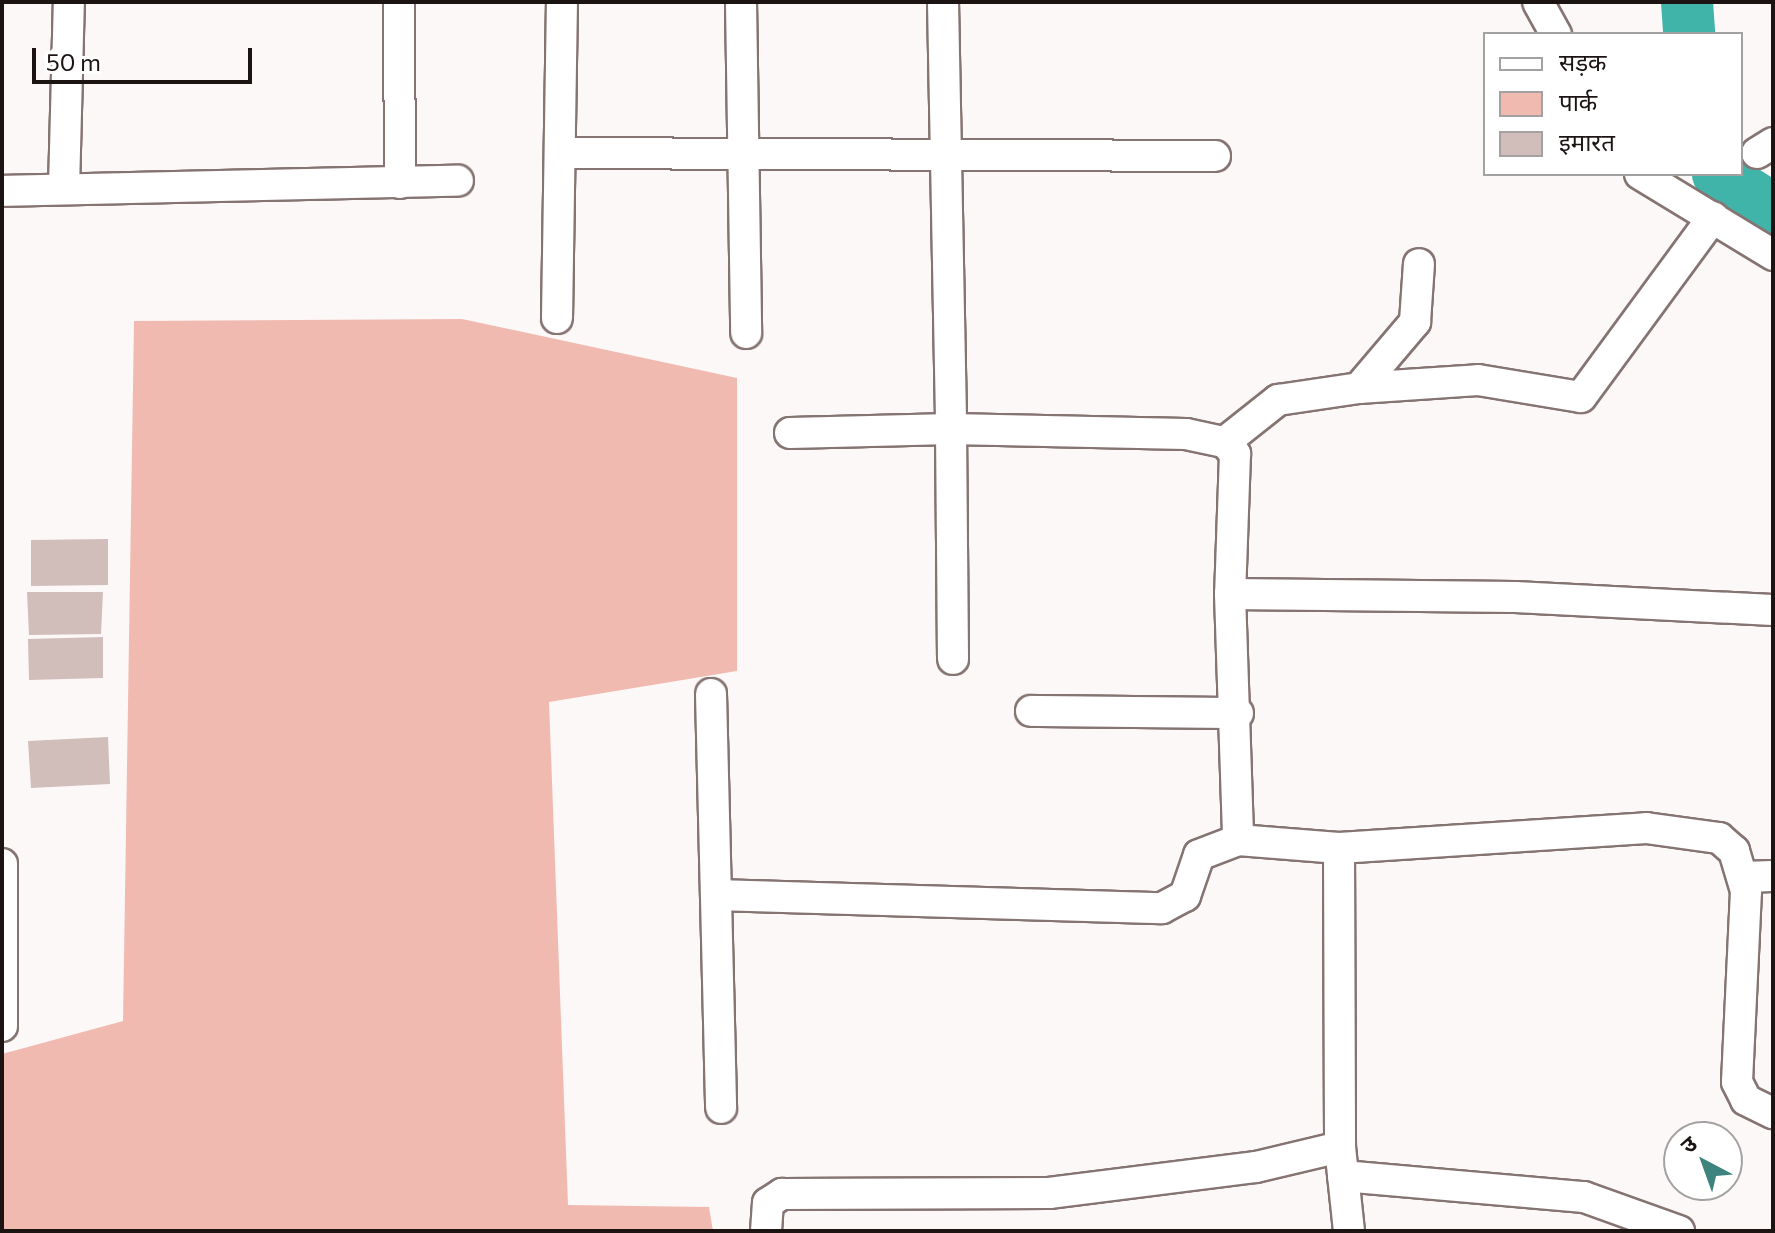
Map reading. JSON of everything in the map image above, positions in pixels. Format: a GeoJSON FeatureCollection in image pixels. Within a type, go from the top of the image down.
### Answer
{"type":"FeatureCollection","features":[{"type":"Feature","properties":{"kind":"street"},"geometry":{"type":"LineString","coordinates":[[64,188],[69,2]]}},
{"type":"Feature","properties":{"kind":"street"},"geometry":{"type":"LineString","coordinates":[[399,2],[400,183]]}},
{"type":"Feature","properties":{"kind":"street"},"geometry":{"type":"LineString","coordinates":[[557,318],[562,2]]}},
{"type":"Feature","properties":{"kind":"street"},"geometry":{"type":"LineString","coordinates":[[741,2],[746,333]]}},
{"type":"Feature","properties":{"kind":"street"},"geometry":{"type":"LineString","coordinates":[[943,2],[953,659]]}},
{"type":"Feature","properties":{"kind":"street"},"geometry":{"type":"LineString","coordinates":[[1538,2],[1555,32]]}},
{"type":"Feature","properties":{"kind":"street"},"geometry":{"type":"LineString","coordinates":[[560,153],[1215,156]]}},
{"type":"Feature","properties":{"kind":"street"},"geometry":{"type":"LineString","coordinates":[[1643,176],[1773,255]]}},
{"type":"Feature","properties":{"kind":"street"},"geometry":{"type":"LineString","coordinates":[[2,191],[458,181]]}},
{"type":"Feature","properties":{"kind":"street"},"geometry":{"type":"LineString","coordinates":[[790,433],[951,429],[1225,442],[1278,400],[1359,388],[1478,380],[1581,397],[1713,217]]}},
{"type":"Feature","properties":{"kind":"street"},"geometry":{"type":"LineString","coordinates":[[1359,388],[1415,322],[1419,264]]}},
{"type":"Feature","properties":{"kind":"street"},"geometry":{"type":"LineString","coordinates":[[1225,442],[1237,465],[1230,594],[1238,713],[1238,840]]}},
{"type":"Feature","properties":{"kind":"street"},"geometry":{"type":"LineString","coordinates":[[1230,594],[1515,597],[1773,610]]}},
{"type":"Feature","properties":{"kind":"street"},"geometry":{"type":"LineString","coordinates":[[711,694],[721,1108]]}},
{"type":"Feature","properties":{"kind":"street"},"geometry":{"type":"LineString","coordinates":[[1031,711],[1238,713]]}},
{"type":"Feature","properties":{"kind":"street"},"geometry":{"type":"LineString","coordinates":[[716,895],[1162,908],[1185,896],[1199,855],[1238,840],[1339,848],[1646,828],[1719,838],[1759,877],[1737,1082],[1746,1100],[1773,1113]]}},
{"type":"Feature","properties":{"kind":"street"},"geometry":{"type":"LineString","coordinates":[[1339,848],[1341,1161],[1349,1231]]}},
{"type":"Feature","properties":{"kind":"street"},"geometry":{"type":"LineString","coordinates":[[2,864],[2,1026]]}},
{"type":"Feature","properties":{"kind":"street"},"geometry":{"type":"LineString","coordinates":[[766,1231],[768,1203],[782,1194],[1049,1193],[1341,1161],[1584,1197],[1679,1231]]}},
{"type":"Feature","properties":{"kind":"green space"},"geometry":{"type":"Polygon","coordinates":[[[462,319],[737,378],[737,671],[549,702],[568,1205],[709,1207],[713,1231],[2,1231],[2,1054],[123,1021],[134,321],[462,319]]]}},
{"type":"Feature","properties":{"kind":"building"},"geometry":{"type":"Polygon","coordinates":[[[108,539],[108,585],[31,586],[31,540],[108,539]]]}},
{"type":"Feature","properties":{"kind":"building"},"geometry":{"type":"Polygon","coordinates":[[[27,592],[103,592],[101,634],[29,635],[27,592]]]}},
{"type":"Feature","properties":{"kind":"building"},"geometry":{"type":"Polygon","coordinates":[[[103,637],[103,678],[29,680],[28,639],[103,637]]]}},
{"type":"Feature","properties":{"kind":"building"},"geometry":{"type":"Polygon","coordinates":[[[108,737],[110,784],[31,788],[28,741],[108,737]]]}},
{"type":"Feature","properties":{"kind":"waterway"},"geometry":{"type":"LineString","coordinates":[[1687,2],[1689,32]]}},
{"type":"Feature","properties":{"kind":"waterway"},"geometry":{"type":"LineString","coordinates":[[1721,176],[1773,209]]}}]}
